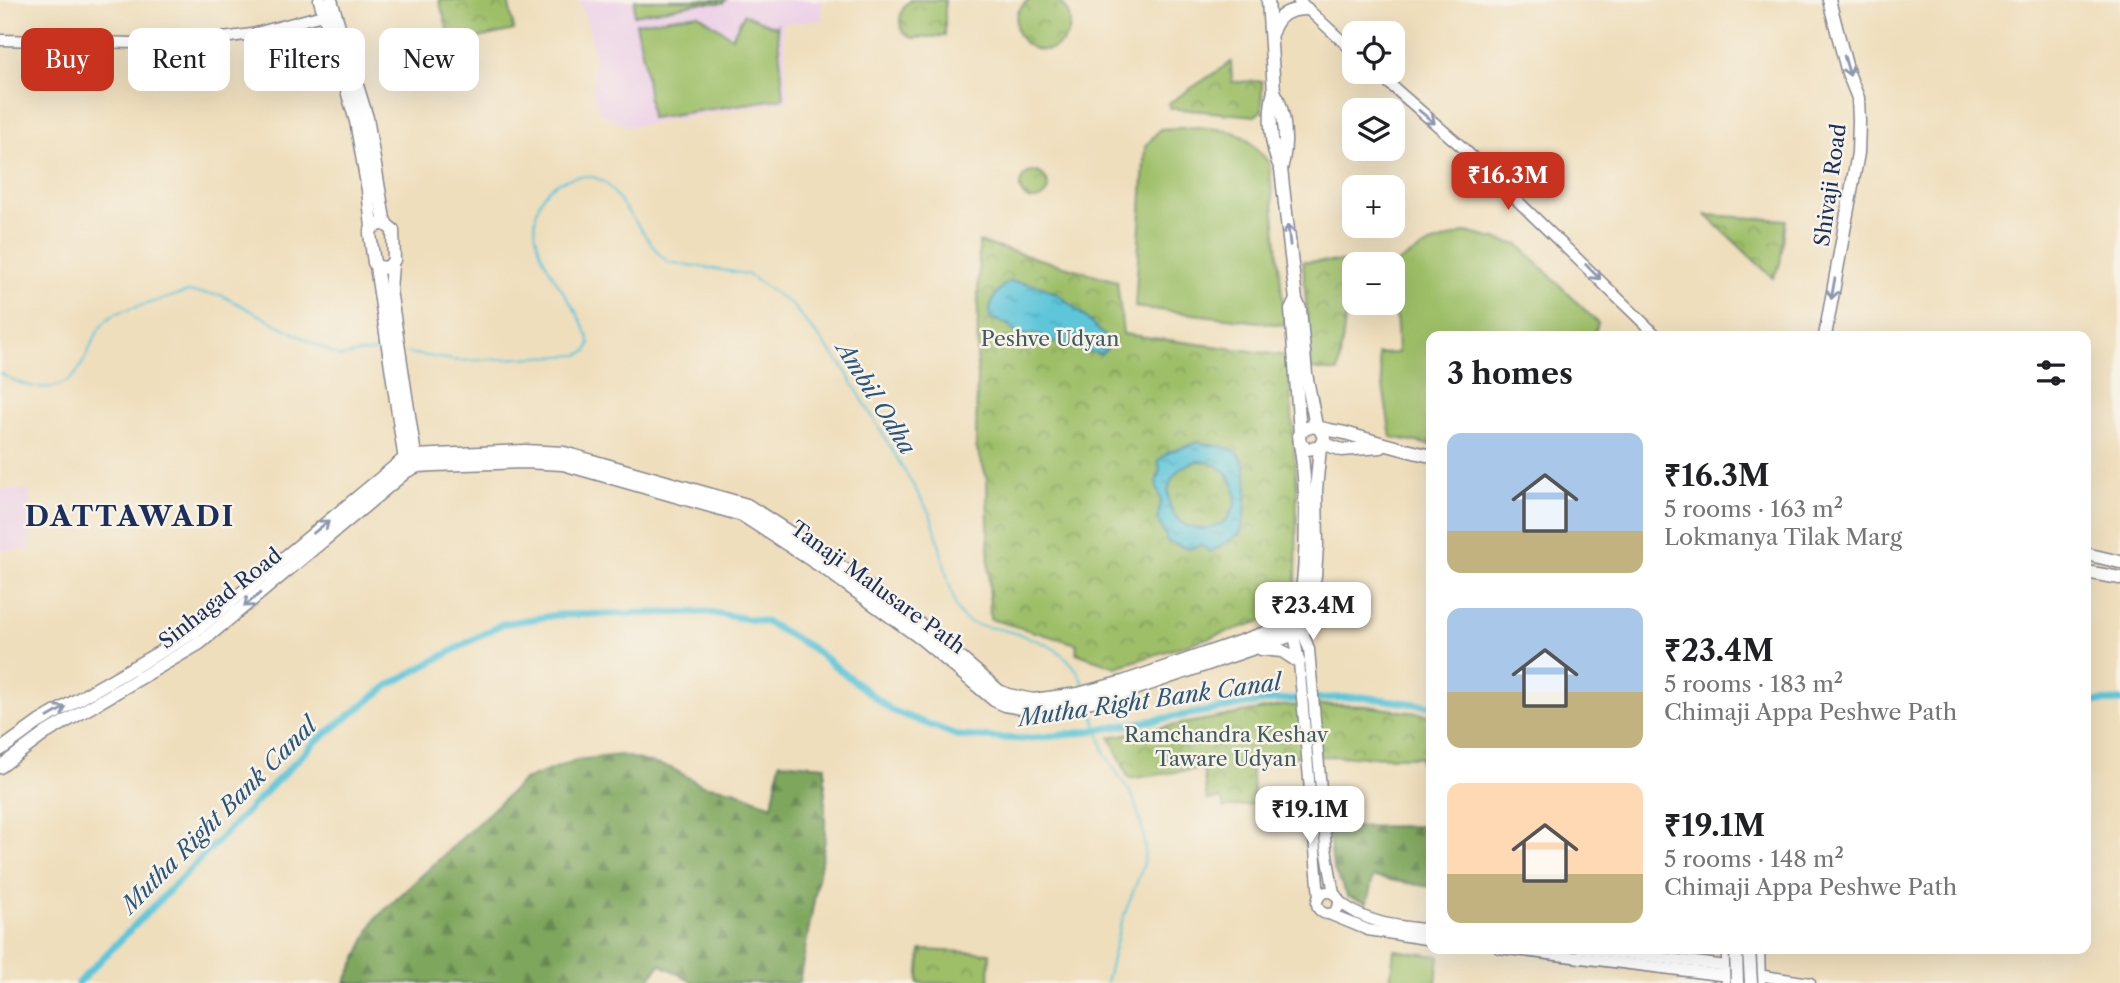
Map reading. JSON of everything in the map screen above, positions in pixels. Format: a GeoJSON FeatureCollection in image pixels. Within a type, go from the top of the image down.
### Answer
{"type":"FeatureCollection","features":[{"type":"Feature","properties":{"kind":"main road"},"geometry":{"type":"LineString","coordinates":[[320,0],[330,9],[367,118],[382,210],[394,235],[394,260],[385,291]]}},
{"type":"Feature","properties":{"kind":"main road","name":"Shivaji Road"},"geometry":{"type":"LineString","coordinates":[[1826,331],[1857,153],[1859,121],[1858,98],[1829,0]]}},
{"type":"Feature","properties":{"kind":"main road"},"geometry":{"type":"LineString","coordinates":[[1270,1],[1274,90],[1281,104],[1285,155],[1281,169],[1296,300],[1300,309],[1306,374],[1320,437],[1315,490],[1315,576],[1296,627]]}},
{"type":"Feature","properties":{"kind":"main road"},"geometry":{"type":"LineString","coordinates":[[1271,36],[1274,25],[1283,14],[1303,4],[1342,41]]}},
{"type":"Feature","properties":{"kind":"main road"},"geometry":{"type":"LineString","coordinates":[[0,40],[179,44],[252,34],[330,9]]}},
{"type":"Feature","properties":{"kind":"main road"},"geometry":{"type":"LineString","coordinates":[[330,9],[356,121],[372,227],[370,234],[376,266],[385,291],[412,464]]}},
{"type":"Feature","properties":{"kind":"main road"},"geometry":{"type":"LineString","coordinates":[[1390,84],[1471,155],[1652,331]]}},
{"type":"Feature","properties":{"kind":"main road"},"geometry":{"type":"LineString","coordinates":[[372,227],[379,223],[387,225]]}},
{"type":"Feature","properties":{"kind":"main road"},"geometry":{"type":"LineString","coordinates":[[376,266],[385,269],[392,265]]}},
{"type":"Feature","properties":{"kind":"main road"},"geometry":{"type":"LineString","coordinates":[[1296,300],[1291,310],[1306,545],[1296,627],[1309,649],[1303,666],[1313,760],[1338,909],[1329,914]]}},
{"type":"Feature","properties":{"kind":"main road"},"geometry":{"type":"LineString","coordinates":[[1312,404],[1337,431],[1385,447],[1426,455]]}},
{"type":"Feature","properties":{"kind":"main road"},"geometry":{"type":"LineString","coordinates":[[1300,438],[1305,427],[1342,450],[1385,447]]}},
{"type":"Feature","properties":{"kind":"main road"},"geometry":{"type":"LineString","coordinates":[[1300,438],[1307,449],[1320,437],[1337,431]]}},
{"type":"Feature","properties":{"kind":"main road","name":"Tanaji Malusare Path"},"geometry":{"type":"LineString","coordinates":[[412,464],[553,452],[581,457],[747,505],[832,560],[929,632],[999,691],[1021,699],[1079,699],[1099,694],[1256,648],[1296,627]]}},
{"type":"Feature","properties":{"kind":"main road","name":"Sinhagad Road"},"geometry":{"type":"LineString","coordinates":[[0,750],[39,722],[180,642],[412,464]]}},
{"type":"Feature","properties":{"kind":"main road","name":"Sinhagad Road"},"geometry":{"type":"LineString","coordinates":[[0,766],[46,733],[187,653],[305,548]]}},
{"type":"Feature","properties":{"kind":"main road"},"geometry":{"type":"LineString","coordinates":[[2091,556],[2119,569]]}},
{"type":"Feature","properties":{"kind":"main road"},"geometry":{"type":"LineString","coordinates":[[2091,562],[2119,569]]}},
{"type":"Feature","properties":{"kind":"main road"},"geometry":{"type":"LineString","coordinates":[[2091,572],[2119,569]]}},
{"type":"Feature","properties":{"kind":"main road","name":"Tanaji Malusare Path"},"geometry":{"type":"LineString","coordinates":[[1099,694],[1296,627]]}},
{"type":"Feature","properties":{"kind":"main road"},"geometry":{"type":"LineString","coordinates":[[1256,648],[1282,651],[1303,666]]}},
{"type":"Feature","properties":{"kind":"main road"},"geometry":{"type":"LineString","coordinates":[[1313,760],[1319,910],[1368,930],[1426,939]]}},
{"type":"Feature","properties":{"kind":"main road"},"geometry":{"type":"LineString","coordinates":[[1319,897],[1326,892],[1337,897],[1350,910],[1371,920],[1426,929]]}},
{"type":"Feature","properties":{"kind":"main road"},"geometry":{"type":"LineString","coordinates":[[1547,954],[1730,977],[1810,983]]}},
{"type":"Feature","properties":{"kind":"main road"},"geometry":{"type":"LineString","coordinates":[[1610,954],[1730,977]]}},
{"type":"Feature","properties":{"kind":"main road"},"geometry":{"type":"LineString","coordinates":[[1728,954],[1730,977]]}},
{"type":"Feature","properties":{"kind":"main road"},"geometry":{"type":"LineString","coordinates":[[1730,977],[1735,954]]}},
{"type":"Feature","properties":{"kind":"main road"},"geometry":{"type":"LineString","coordinates":[[1751,954],[1758,978]]}},
{"type":"Feature","properties":{"kind":"main road"},"geometry":{"type":"LineString","coordinates":[[1758,954],[1758,978]]}},
{"type":"Feature","properties":{"kind":"shaded area"},"geometry":{"type":"Polygon","coordinates":[[[579,0],[822,0],[822,20],[783,23],[788,101],[629,127],[601,113],[593,96],[594,57],[590,31],[579,0]]]}},
{"type":"Feature","properties":{"kind":"shaded area"},"geometry":{"type":"Polygon","coordinates":[[[0,490],[30,490],[30,550],[0,550],[0,490]]]}},
{"type":"Feature","properties":{"kind":"green space"},"geometry":{"type":"Polygon","coordinates":[[[1032,-1],[1054,-1],[1068,13],[1068,33],[1062,42],[1053,48],[1033,48],[1024,42],[1018,33],[1018,13],[1032,-1]]]}},
{"type":"Feature","properties":{"kind":"green space"},"geometry":{"type":"Polygon","coordinates":[[[439,0],[508,0],[514,30],[479,38],[479,28],[447,28],[439,0]]]}},
{"type":"Feature","properties":{"kind":"green space"},"geometry":{"type":"Polygon","coordinates":[[[635,0],[726,0],[723,3],[699,3],[634,15],[635,0]]]}},
{"type":"Feature","properties":{"kind":"green space"},"geometry":{"type":"Polygon","coordinates":[[[911,0],[945,0],[945,36],[913,38],[903,32],[901,14],[911,0]]]}},
{"type":"Feature","properties":{"kind":"green space"},"geometry":{"type":"Polygon","coordinates":[[[698,14],[732,37],[744,14],[775,27],[777,25],[784,98],[651,118],[636,23],[698,14]]]}},
{"type":"Feature","properties":{"kind":"green space"},"geometry":{"type":"Polygon","coordinates":[[[1231,62],[1232,82],[1262,81],[1262,110],[1255,116],[1169,108],[1169,103],[1231,62]]]}},
{"type":"Feature","properties":{"kind":"green space"},"geometry":{"type":"Polygon","coordinates":[[[1199,127],[1239,134],[1253,144],[1269,163],[1285,325],[1135,307],[1145,147],[1160,129],[1199,127]]]}},
{"type":"Feature","properties":{"kind":"green space"},"geometry":{"type":"Polygon","coordinates":[[[1034,172],[1044,176],[1048,186],[1044,196],[1034,200],[1024,196],[1020,186],[1024,176],[1034,172]]]}},
{"type":"Feature","properties":{"kind":"green space"},"geometry":{"type":"Polygon","coordinates":[[[1706,215],[1786,220],[1780,264],[1773,278],[1706,215]]]}},
{"type":"Feature","properties":{"kind":"green space"},"geometry":{"type":"Polygon","coordinates":[[[1466,232],[1519,245],[1598,323],[1596,331],[1426,331],[1426,444],[1391,437],[1378,354],[1398,353],[1396,315],[1405,315],[1405,259],[1428,245],[1466,232]]]}},
{"type":"Feature","properties":{"kind":"green space","name":"Peshve Udyan"},"geometry":{"type":"Polygon","coordinates":[[[979,242],[1117,281],[1123,334],[1288,356],[1297,488],[1296,589],[1281,615],[1116,667],[1076,653],[1077,644],[990,619],[987,478],[976,446],[979,242]]]}},
{"type":"Feature","properties":{"kind":"green space"},"geometry":{"type":"Polygon","coordinates":[[[1303,261],[1342,262],[1342,315],[1346,315],[1338,372],[1311,369],[1303,261]]]}},
{"type":"Feature","properties":{"kind":"green space","name":"Ramchandra Keshav Taware Udyan"},"geometry":{"type":"Polygon","coordinates":[[[1281,706],[1366,706],[1426,714],[1426,757],[1288,756],[1251,762],[1254,804],[1224,808],[1221,799],[1207,800],[1203,768],[1129,779],[1110,737],[1281,706]]]}},
{"type":"Feature","properties":{"kind":"green space"},"geometry":{"type":"Polygon","coordinates":[[[620,755],[671,768],[702,785],[734,790],[772,806],[780,762],[825,766],[825,840],[799,983],[694,983],[660,964],[647,983],[345,983],[375,919],[524,780],[576,760],[620,755]]]}},
{"type":"Feature","properties":{"kind":"green space"},"geometry":{"type":"Polygon","coordinates":[[[1420,759],[1426,760],[1426,886],[1373,877],[1367,903],[1348,897],[1333,868],[1328,827],[1425,826],[1420,759]]]}},
{"type":"Feature","properties":{"kind":"green space"},"geometry":{"type":"Polygon","coordinates":[[[921,950],[990,953],[989,983],[918,983],[921,950]]]}},
{"type":"Feature","properties":{"kind":"green space"},"geometry":{"type":"Polygon","coordinates":[[[1394,950],[1439,956],[1436,983],[1390,983],[1394,950]]]}},
{"type":"Feature","properties":{"kind":"water"},"geometry":{"type":"Polygon","coordinates":[[[1008,282],[1040,286],[1064,298],[1107,338],[1107,349],[1101,354],[1064,346],[1036,334],[1023,335],[1014,332],[1007,324],[990,318],[994,297],[1008,282]]]}},
{"type":"Feature","properties":{"kind":"water"},"geometry":{"type":"Polygon","coordinates":[[[1199,442],[1236,452],[1245,468],[1247,492],[1240,534],[1210,552],[1201,545],[1189,549],[1168,542],[1158,519],[1161,500],[1156,484],[1160,468],[1158,461],[1169,452],[1199,442]],[[1198,461],[1183,467],[1174,477],[1169,489],[1173,513],[1181,522],[1193,528],[1208,528],[1221,523],[1230,515],[1235,504],[1232,481],[1224,471],[1213,464],[1198,461]]]}},
{"type":"Feature","properties":{"kind":"waterway","name":"Ambil Odha"},"geometry":{"type":"LineString","coordinates":[[407,353],[460,361],[579,355],[587,351],[590,344],[584,327],[543,258],[535,221],[542,198],[555,185],[578,176],[599,179],[608,185],[659,254],[668,262],[747,274],[792,305],[843,367],[930,514],[955,603],[962,617],[971,623],[1025,636],[1050,647],[1071,663],[1084,686]]}},
{"type":"Feature","properties":{"kind":"waterway","name":"Ambil Odha"},"geometry":{"type":"LineString","coordinates":[[0,373],[21,383],[43,388],[64,383],[81,366],[95,337],[109,318],[116,313],[187,292],[221,295],[340,357],[384,351]]}},
{"type":"Feature","properties":{"kind":"waterway","name":"Mutha Right Bank Canal"},"geometry":{"type":"LineString","coordinates":[[78,983],[315,742],[389,685],[502,624],[557,615],[707,612],[766,622],[812,648],[891,710],[959,736],[1022,739],[1072,734],[1273,700],[1362,697],[1426,705]]}},
{"type":"Feature","properties":{"kind":"waterway","name":"Mutha Right Bank Canal"},"geometry":{"type":"LineString","coordinates":[[2091,702],[2120,701]]}},
{"type":"Feature","properties":{"kind":"waterway","name":"Ambil Odha"},"geometry":{"type":"LineString","coordinates":[[1091,708],[1105,754],[1133,797],[1143,831],[1145,851],[1143,866],[1120,926],[1106,983]]}},
{"type":"Feature","properties":{"kind":"district","name":"DATTAWADI"},"geometry":{"type":"Point","coordinates":[130,516]}}]}
